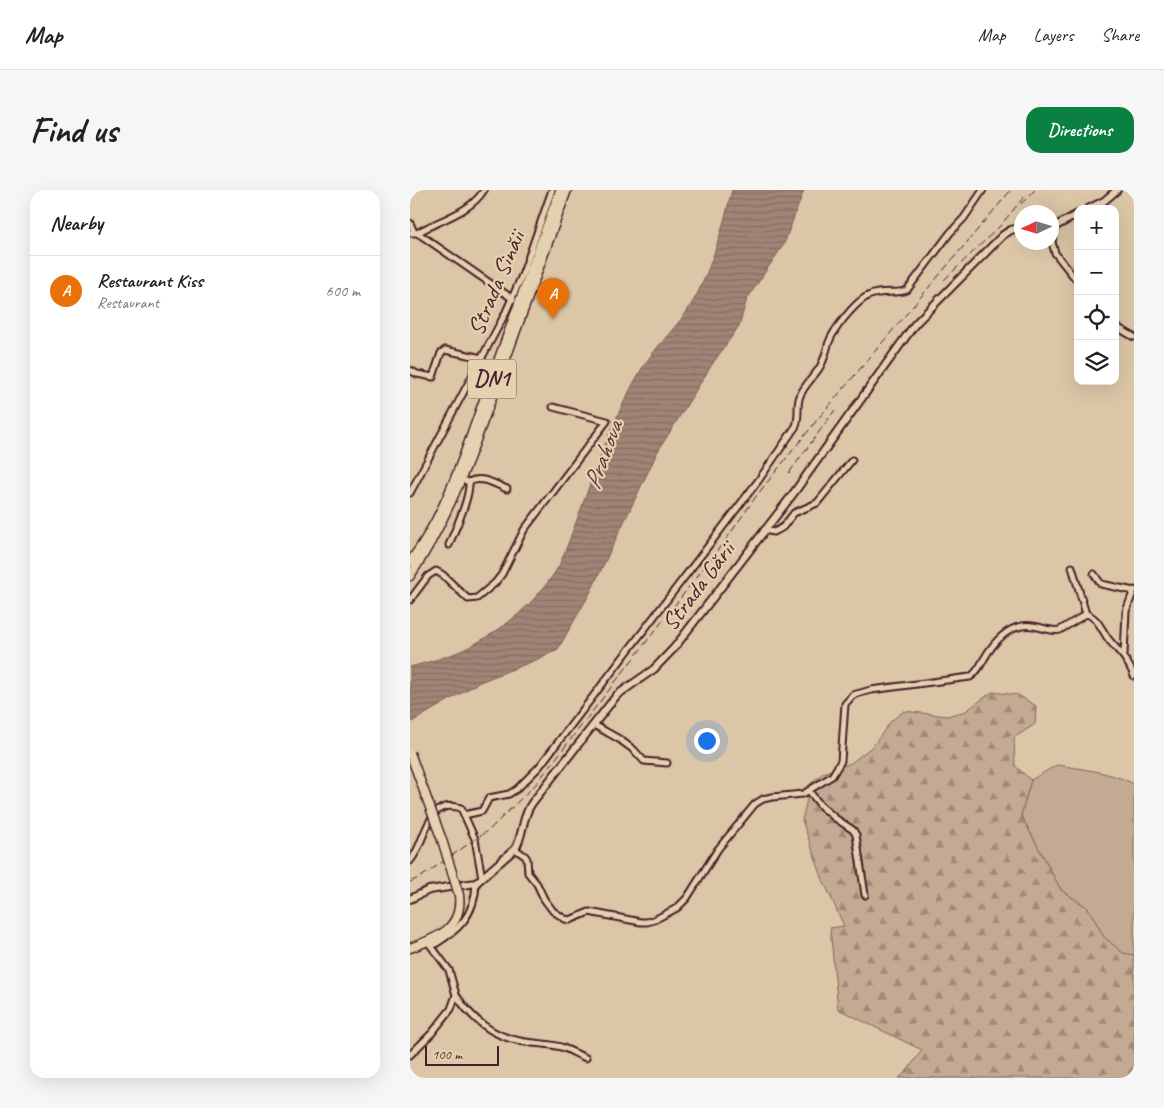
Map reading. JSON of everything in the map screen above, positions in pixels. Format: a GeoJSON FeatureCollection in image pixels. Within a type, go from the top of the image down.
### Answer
{"type":"FeatureCollection","features":[{"type":"Feature","properties":{"kind":"main road","name":"DN1"},"geometry":{"type":"LineString","coordinates":[[410,562],[426,539],[444,504],[560,190]]}},
{"type":"Feature","properties":{"kind":"main road","name":"DN1"},"geometry":{"type":"LineString","coordinates":[[410,576],[441,524],[460,479],[492,398],[566,190]]}},
{"type":"Feature","properties":{"kind":"main road"},"geometry":{"type":"LineString","coordinates":[[410,584],[425,553]]}},
{"type":"Feature","properties":{"kind":"main road"},"geometry":{"type":"LineString","coordinates":[[410,753],[442,840],[459,895],[460,908],[455,921],[448,930],[430,944],[410,948]]}},
{"type":"Feature","properties":{"kind":"street"},"geometry":{"type":"LineString","coordinates":[[414,233],[469,206],[479,198],[484,190]]}},
{"type":"Feature","properties":{"kind":"street","name":"Strada Sinăii"},"geometry":{"type":"LineString","coordinates":[[410,493],[513,299],[552,190]]}},
{"type":"Feature","properties":{"kind":"street"},"geometry":{"type":"LineString","coordinates":[[464,815],[482,811],[489,798],[510,794],[539,766],[758,481],[796,426],[799,418],[800,394],[822,365],[832,335],[859,302],[872,294],[907,290],[950,233],[964,218],[982,190]]}},
{"type":"Feature","properties":{"kind":"street"},"geometry":{"type":"LineString","coordinates":[[1096,205],[1117,190]]}},
{"type":"Feature","properties":{"kind":"street"},"geometry":{"type":"LineString","coordinates":[[1059,225],[1074,216]]}},
{"type":"Feature","properties":{"kind":"street"},"geometry":{"type":"LineString","coordinates":[[410,223],[414,233],[513,299]]}},
{"type":"Feature","properties":{"kind":"street","name":"Strada Gării"},"geometry":{"type":"LineString","coordinates":[[515,849],[528,808],[618,695],[654,669],[674,648],[873,385],[915,324],[990,248],[1007,232],[1014,230]]}},
{"type":"Feature","properties":{"kind":"street"},"geometry":{"type":"LineString","coordinates":[[1054,250],[1074,277]]}},
{"type":"Feature","properties":{"kind":"street"},"geometry":{"type":"LineString","coordinates":[[1119,328],[1134,337]]}},
{"type":"Feature","properties":{"kind":"street"},"geometry":{"type":"LineString","coordinates":[[410,370],[417,374],[432,377],[441,353],[445,350],[482,358]]}},
{"type":"Feature","properties":{"kind":"street"},"geometry":{"type":"LineString","coordinates":[[410,600],[428,576],[436,571],[468,599],[478,598],[499,579],[524,530],[607,421],[553,407]]}},
{"type":"Feature","properties":{"kind":"street"},"geometry":{"type":"LineString","coordinates":[[764,530],[774,532],[783,527],[794,513],[817,504],[852,460]]}},
{"type":"Feature","properties":{"kind":"street"},"geometry":{"type":"LineString","coordinates":[[460,479],[469,482],[476,479],[482,480],[507,489]]}},
{"type":"Feature","properties":{"kind":"street"},"geometry":{"type":"LineString","coordinates":[[449,545],[459,520],[469,482]]}},
{"type":"Feature","properties":{"kind":"street"},"geometry":{"type":"LineString","coordinates":[[1072,567],[1086,614]]}},
{"type":"Feature","properties":{"kind":"street"},"geometry":{"type":"LineString","coordinates":[[1094,574],[1101,584],[1134,591],[1126,611],[1124,655]]}},
{"type":"Feature","properties":{"kind":"street"},"geometry":{"type":"LineString","coordinates":[[1086,614],[1096,619],[1108,639],[1124,655],[1134,676]]}},
{"type":"Feature","properties":{"kind":"street"},"geometry":{"type":"LineString","coordinates":[[410,899],[429,890],[476,883],[515,849],[525,856],[528,873],[537,884],[548,905],[560,917],[570,920],[589,912],[648,922],[664,916],[677,908],[687,898],[718,849],[755,804],[763,799],[790,796],[809,791],[832,776],[841,761],[845,704],[853,696],[871,690],[970,677],[978,671],[996,642],[1010,630],[1030,625],[1056,631],[1086,614]]}},
{"type":"Feature","properties":{"kind":"street"},"geometry":{"type":"LineString","coordinates":[[594,725],[634,750],[644,761],[667,763]]}},
{"type":"Feature","properties":{"kind":"street"},"geometry":{"type":"LineString","coordinates":[[809,791],[821,806],[853,830],[856,835],[865,895]]}},
{"type":"Feature","properties":{"kind":"street"},"geometry":{"type":"LineString","coordinates":[[410,861],[418,849],[431,818],[444,808],[456,806],[461,808],[475,839],[482,878]]}},
{"type":"Feature","properties":{"kind":"street"},"geometry":{"type":"LineString","coordinates":[[476,883],[474,902],[465,920],[450,935],[430,944],[449,970],[456,996],[466,1010],[483,1025],[500,1035],[561,1047],[586,1058]]}},
{"type":"Feature","properties":{"kind":"street"},"geometry":{"type":"LineString","coordinates":[[410,1055],[451,1009],[456,996]]}},
{"type":"Feature","properties":{"kind":"green space"},"geometry":{"type":"Polygon","coordinates":[[[992,692],[1018,695],[1036,706],[1035,724],[1014,738],[1015,766],[1031,780],[1021,815],[1061,890],[1088,908],[1104,937],[1123,953],[1134,955],[1134,1078],[899,1078],[907,1071],[922,1050],[838,1009],[830,928],[844,926],[823,880],[802,820],[811,783],[823,773],[851,763],[873,746],[891,721],[904,711],[947,716],[966,711],[992,692]]]}},
{"type":"Feature","properties":{"kind":"green space"},"geometry":{"type":"Polygon","coordinates":[[[1057,765],[1106,774],[1134,784],[1134,955],[1123,954],[1104,937],[1088,908],[1061,890],[1021,815],[1031,780],[1057,765]]]}},
{"type":"Feature","properties":{"kind":"water","name":"Prahova"},"geometry":{"type":"Polygon","coordinates":[[[732,190],[804,190],[784,244],[747,299],[739,326],[713,363],[658,451],[590,593],[558,649],[536,660],[480,682],[410,723],[410,667],[458,652],[493,633],[529,604],[550,580],[559,566],[606,442],[628,393],[646,363],[694,301],[701,286],[719,238],[732,190]]]}},
{"type":"Feature","properties":{"kind":"railway"},"geometry":{"type":"LineString","coordinates":[[410,882],[421,877],[490,829],[536,784],[727,538],[757,495],[817,420],[1011,190]]}},
{"type":"Feature","properties":{"kind":"railway"},"geometry":{"type":"LineString","coordinates":[[1021,204],[1035,190]]}},
{"type":"Feature","properties":{"kind":"railway"},"geometry":{"type":"LineString","coordinates":[[944,280],[1000,226],[1024,197]]}},
{"type":"Feature","properties":{"kind":"railway"},"geometry":{"type":"LineString","coordinates":[[789,473],[835,410]]}},
{"type":"Feature","properties":{"kind":"place","name":"Restaurant Kiss"},"geometry":{"type":"Point","coordinates":[553,319]}}]}
